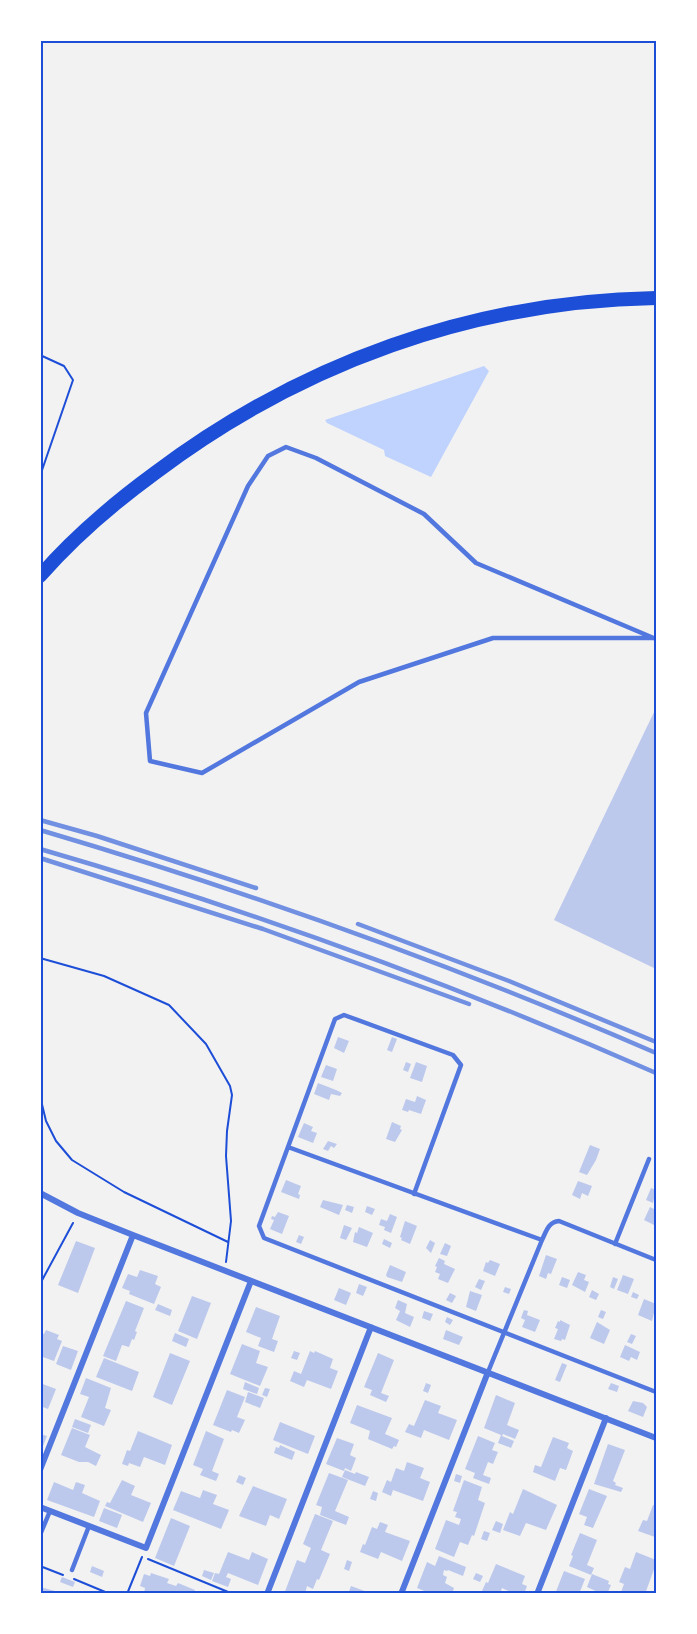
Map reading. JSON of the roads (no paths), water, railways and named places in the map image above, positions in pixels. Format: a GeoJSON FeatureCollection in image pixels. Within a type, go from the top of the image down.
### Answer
{"type":"FeatureCollection","features":[{"type":"Feature","properties":{"kind":"main road"},"geometry":{"type":"LineString","coordinates":[[40,576],[118,500],[196,441],[285,389],[365,354],[452,326],[542,307],[613,299],[657,298]]}},
{"type":"Feature","properties":{"kind":"street"},"geometry":{"type":"LineString","coordinates":[[40,1193],[78,1213],[133,1235],[657,1438]]}},
{"type":"Feature","properties":{"kind":"street"},"geometry":{"type":"LineString","coordinates":[[40,1470],[133,1235]]}},
{"type":"Feature","properties":{"kind":"street"},"geometry":{"type":"LineString","coordinates":[[40,1507],[146,1548],[251,1281]]}},
{"type":"Feature","properties":{"kind":"street"},"geometry":{"type":"LineString","coordinates":[[266,1593],[370,1327]]}},
{"type":"Feature","properties":{"kind":"street"},"geometry":{"type":"LineString","coordinates":[[401,1593],[488,1372]]}},
{"type":"Feature","properties":{"kind":"street"},"geometry":{"type":"LineString","coordinates":[[537,1593],[606,1418]]}},
{"type":"Feature","properties":{"kind":"lane"},"geometry":{"type":"LineString","coordinates":[[286,447],[316,458],[424,514],[476,563],[656,639],[493,638],[359,682],[202,773],[150,761],[146,713],[248,486],[268,456],[286,447]]}},
{"type":"Feature","properties":{"kind":"lane"},"geometry":{"type":"LineString","coordinates":[[414,1194],[461,1065],[453,1055],[401,1034],[344,1015],[335,1019],[273,1188],[260,1226],[264,1238],[657,1392]]}},
{"type":"Feature","properties":{"kind":"lane"},"geometry":{"type":"LineString","coordinates":[[288,1148],[542,1240]]}},
{"type":"Feature","properties":{"kind":"lane"},"geometry":{"type":"LineString","coordinates":[[615,1244],[649,1159]]}},
{"type":"Feature","properties":{"kind":"lane"},"geometry":{"type":"LineString","coordinates":[[488,1372],[549,1225],[559,1221],[657,1260]]}},
{"type":"Feature","properties":{"kind":"lane"},"geometry":{"type":"LineString","coordinates":[[40,1535],[50,1511]]}},
{"type":"Feature","properties":{"kind":"lane"},"geometry":{"type":"LineString","coordinates":[[72,1569],[89,1526]]}},
{"type":"Feature","properties":{"kind":"water"},"geometry":{"type":"Polygon","coordinates":[[[484,366],[489,371],[431,477],[385,456],[384,450],[325,420],[484,366]]]}},
{"type":"Feature","properties":{"kind":"railway"},"geometry":{"type":"LineString","coordinates":[[40,820],[97,836],[256,888]]}},
{"type":"Feature","properties":{"kind":"railway"},"geometry":{"type":"LineString","coordinates":[[40,830],[197,879],[352,932],[505,990],[656,1053]]}},
{"type":"Feature","properties":{"kind":"railway"},"geometry":{"type":"LineString","coordinates":[[40,849],[275,923],[505,1009],[656,1073]]}},
{"type":"Feature","properties":{"kind":"railway"},"geometry":{"type":"LineString","coordinates":[[40,858],[263,929],[469,1004]]}},
{"type":"Feature","properties":{"kind":"railway"},"geometry":{"type":"LineString","coordinates":[[358,924],[509,981],[656,1042]]}}]}
